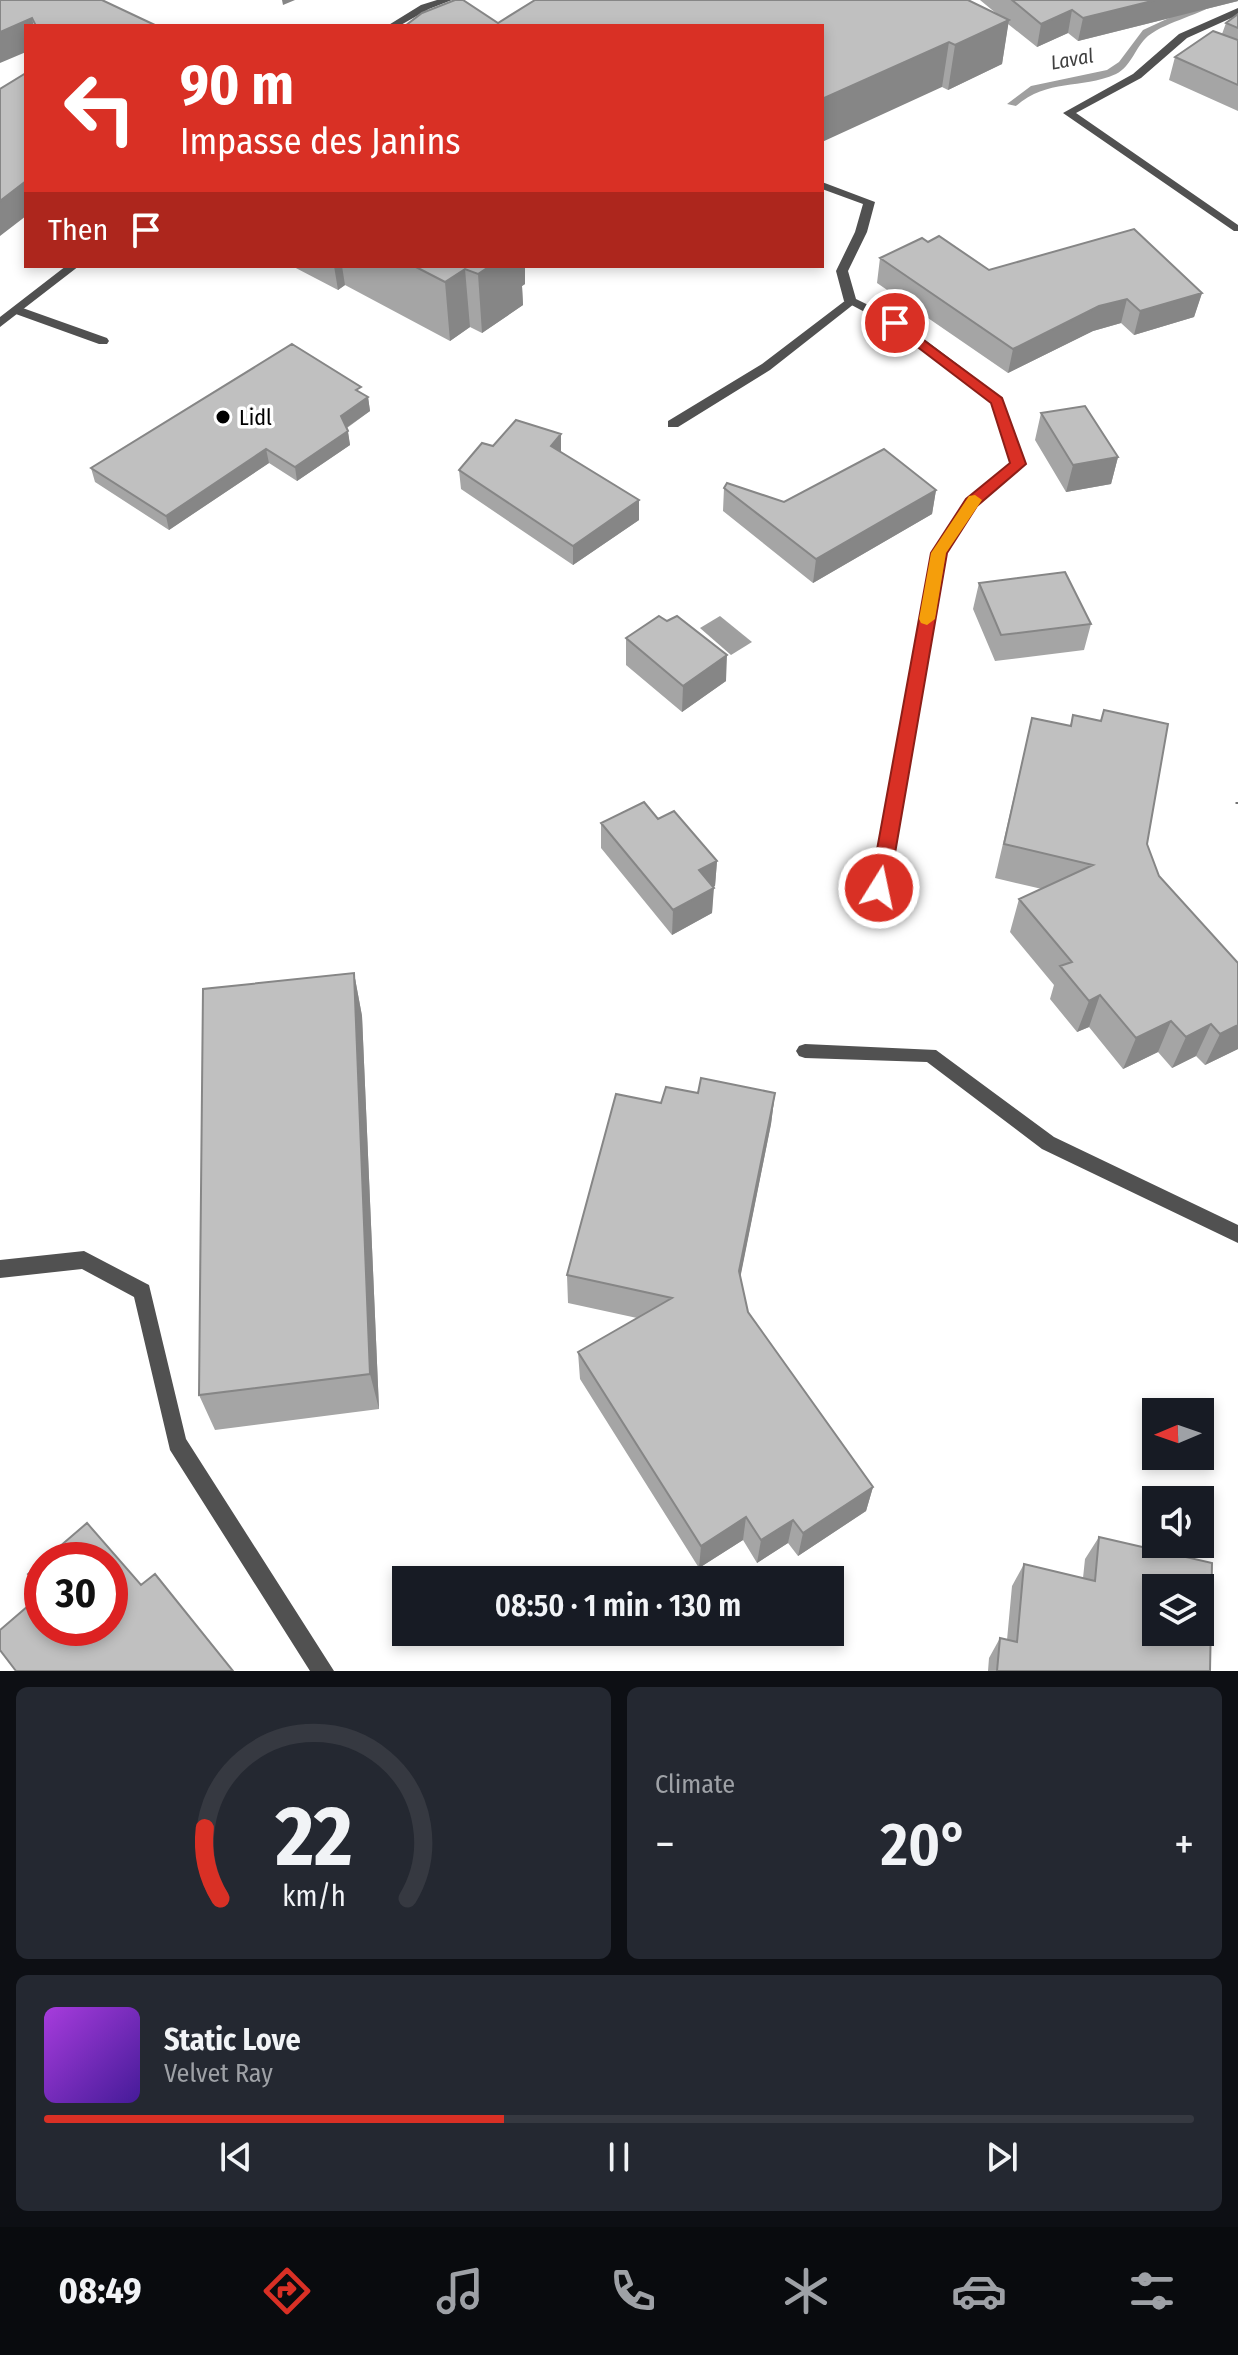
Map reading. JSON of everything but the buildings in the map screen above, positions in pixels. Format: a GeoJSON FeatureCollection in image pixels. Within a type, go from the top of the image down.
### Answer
{"type":"FeatureCollection","features":[{"type":"Feature","properties":{"kind":"street"},"geometry":{"type":"LineString","coordinates":[[395,24],[425,7],[447,0]]}},
{"type":"Feature","properties":{"kind":"street"},"geometry":{"type":"LineString","coordinates":[[425,7],[438,13]]}},
{"type":"Feature","properties":{"kind":"street"},"geometry":{"type":"LineString","coordinates":[[1234,228],[1068,113],[1137,76],[1183,36],[1238,11]]}},
{"type":"Feature","properties":{"kind":"street"},"geometry":{"type":"LineString","coordinates":[[1183,36],[1197,43]]}},
{"type":"Feature","properties":{"kind":"street"},"geometry":{"type":"LineString","coordinates":[[824,186],[869,202],[861,232],[842,271],[850,301],[895,323],[997,401],[1018,464],[971,503],[939,553],[874,918]]}},
{"type":"Feature","properties":{"kind":"street"},"geometry":{"type":"LineString","coordinates":[[0,323],[70,268]]}},
{"type":"Feature","properties":{"kind":"street"},"geometry":{"type":"LineString","coordinates":[[673,424],[766,367],[850,301]]}},
{"type":"Feature","properties":{"kind":"street"},"geometry":{"type":"LineString","coordinates":[[17,310],[103,341]]}},
{"type":"Feature","properties":{"kind":"street"},"geometry":{"type":"LineString","coordinates":[[805,1051],[930,1055],[1048,1143],[1238,1234]]}},
{"type":"Feature","properties":{"kind":"street"},"geometry":{"type":"LineString","coordinates":[[0,1269],[84,1260],[142,1291],[177,1443],[323,1671]]}},
{"type":"Feature","properties":{"kind":"shaded area"},"geometry":{"type":"Polygon","coordinates":[[[720,616],[752,642],[731,655],[700,628],[720,616]]]}},
{"type":"Feature","properties":{"kind":"waterway","name":"Laval"},"geometry":{"type":"LineString","coordinates":[[1012,104],[1034,88],[1111,72],[1123,64],[1147,32],[1216,0]]}},
{"type":"Feature","properties":{"kind":"slow traffic"},"geometry":{"type":"LineString","coordinates":[[927,619],[939,553],[975,500]]}},
{"type":"Feature","properties":{"kind":"place","name":"Lidl"},"geometry":{"type":"Point","coordinates":[223,417]}},
{"type":"Feature","properties":{"kind":"route"},"geometry":{"type":"LineString","coordinates":[[879,888],[939,553],[971,503],[1018,464],[997,401],[895,323]]}}]}
